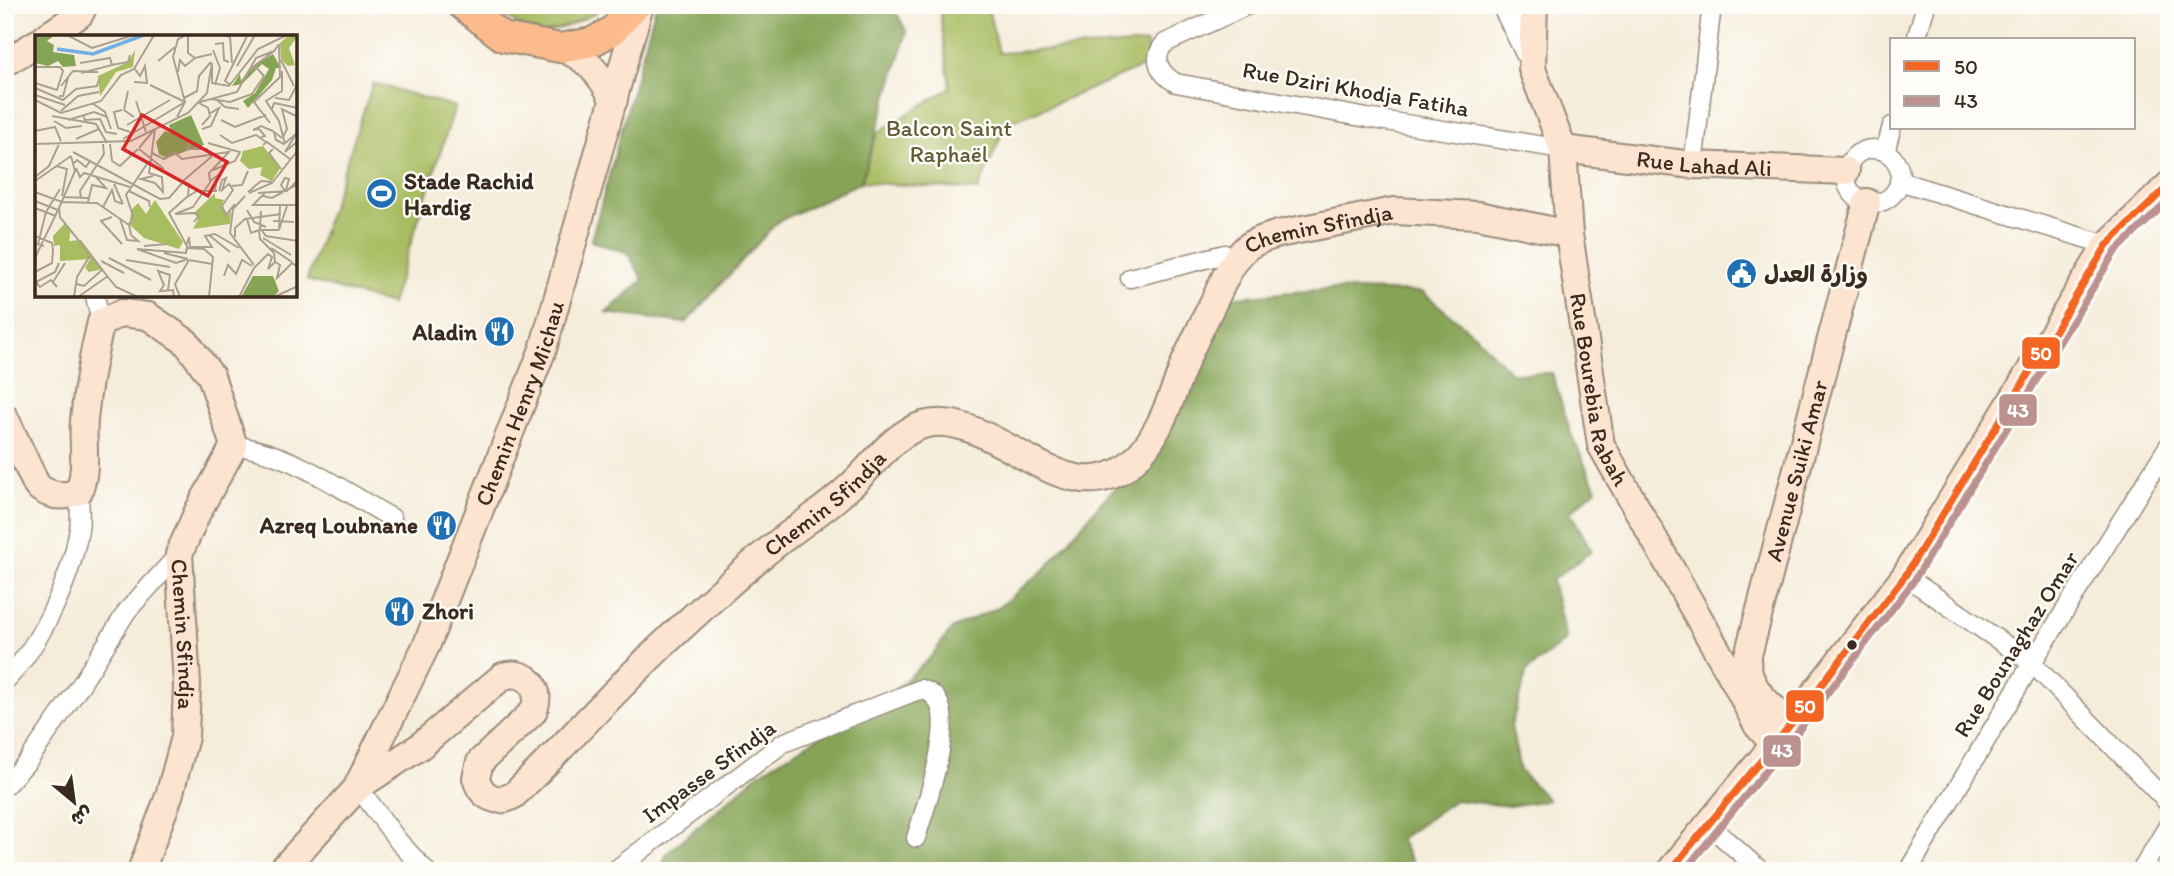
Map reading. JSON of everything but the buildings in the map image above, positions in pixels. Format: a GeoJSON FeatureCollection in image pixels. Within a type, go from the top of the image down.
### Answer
{"type":"FeatureCollection","features":[{"type":"Feature","properties":{"kind":"main road"},"geometry":{"type":"LineString","coordinates":[[462,5],[503,37],[560,48],[592,42],[612,31],[638,5]]}},
{"type":"Feature","properties":{"kind":"street","name":"Chemin Henry Michau"},"geometry":{"type":"LineString","coordinates":[[358,787],[427,644],[543,349],[614,100],[638,5]]}},
{"type":"Feature","properties":{"kind":"street","name":"Rue Dziri Khodja Fatiha"},"geometry":{"type":"LineString","coordinates":[[1248,5],[1168,41],[1161,47],[1158,55],[1160,69],[1176,83],[1367,118],[1563,149]]}},
{"type":"Feature","properties":{"kind":"street","name":"Rue Bourebia Rabah"},"geometry":{"type":"LineString","coordinates":[[1501,5],[1551,112],[1563,149],[1569,234],[1601,445],[1742,679],[1760,731],[1774,744]]}},
{"type":"Feature","properties":{"kind":"street"},"geometry":{"type":"LineString","coordinates":[[1518,5],[1518,39]]}},
{"type":"Feature","properties":{"kind":"street"},"geometry":{"type":"LineString","coordinates":[[1532,69],[1534,5]]}},
{"type":"Feature","properties":{"kind":"street"},"geometry":{"type":"LineString","coordinates":[[1693,164],[1712,5]]}},
{"type":"Feature","properties":{"kind":"street"},"geometry":{"type":"LineString","coordinates":[[1917,38],[1926,5]]}},
{"type":"Feature","properties":{"kind":"street"},"geometry":{"type":"LineString","coordinates":[[49,35],[84,15]]}},
{"type":"Feature","properties":{"kind":"street"},"geometry":{"type":"LineString","coordinates":[[5,63],[35,44]]}},
{"type":"Feature","properties":{"kind":"street"},"geometry":{"type":"LineString","coordinates":[[560,48],[582,57],[614,100]]}},
{"type":"Feature","properties":{"kind":"street"},"geometry":{"type":"LineString","coordinates":[[1885,152],[1891,130]]}},
{"type":"Feature","properties":{"kind":"street","name":"Rue Lahad Ali"},"geometry":{"type":"LineString","coordinates":[[1563,149],[1693,164],[1846,171]]}},
{"type":"Feature","properties":{"kind":"street"},"geometry":{"type":"LineString","coordinates":[[1869,149],[1885,152],[1897,164],[1899,181],[1891,196],[1884,201],[1867,202],[1853,194],[1846,180],[1846,171],[1849,163],[1861,152],[1869,149]]}},
{"type":"Feature","properties":{"kind":"street"},"geometry":{"type":"LineString","coordinates":[[1899,181],[2107,245]]}},
{"type":"Feature","properties":{"kind":"street"},"geometry":{"type":"LineString","coordinates":[[1670,871],[1791,723],[1905,576],[2107,245],[2169,185]]}},
{"type":"Feature","properties":{"kind":"street","name":"Avenue Suiki Amar"},"geometry":{"type":"LineString","coordinates":[[1742,679],[1867,202]]}},
{"type":"Feature","properties":{"kind":"street","name":"Chemin Sfindja"},"geometry":{"type":"LineString","coordinates":[[281,871],[358,787],[419,747],[503,676],[514,674],[525,677],[533,685],[537,695],[536,707],[480,762],[476,772],[477,783],[483,793],[498,800],[509,798],[681,628],[772,547],[846,490],[899,439],[920,426],[945,423],[957,425],[979,433],[1029,460],[1077,479],[1116,474],[1139,455],[1153,434],[1205,319],[1235,261],[1245,248],[1261,240],[1278,234],[1394,211],[1478,215],[1569,234]]}},
{"type":"Feature","properties":{"kind":"street"},"geometry":{"type":"LineString","coordinates":[[1130,278],[1225,254],[1235,261]]}},
{"type":"Feature","properties":{"kind":"street"},"geometry":{"type":"LineString","coordinates":[[5,681],[22,663],[65,585],[79,528],[79,491],[85,476],[83,429],[87,382],[101,322],[95,298]]}},
{"type":"Feature","properties":{"kind":"street"},"geometry":{"type":"LineString","coordinates":[[101,322],[122,313],[148,316],[186,342],[211,376],[234,446],[252,447],[293,463],[391,518]]}},
{"type":"Feature","properties":{"kind":"street"},"geometry":{"type":"LineString","coordinates":[[5,418],[37,486],[57,496],[79,491]]}},
{"type":"Feature","properties":{"kind":"street","name":"Rue Bounaghaz Omar"},"geometry":{"type":"LineString","coordinates":[[1908,871],[2032,663],[2169,445]]}},
{"type":"Feature","properties":{"kind":"street","name":"Chemin Sfindja"},"geometry":{"type":"LineString","coordinates":[[141,871],[169,796],[185,737],[187,684],[179,554],[198,511],[234,446]]}},
{"type":"Feature","properties":{"kind":"street"},"geometry":{"type":"LineString","coordinates":[[5,786],[28,761],[127,611],[179,554]]}},
{"type":"Feature","properties":{"kind":"street"},"geometry":{"type":"LineString","coordinates":[[1905,576],[2032,663],[2169,804]]}},
{"type":"Feature","properties":{"kind":"street"},"geometry":{"type":"LineString","coordinates":[[1742,679],[1791,723]]}},
{"type":"Feature","properties":{"kind":"street","name":"Impasse Sfindja"},"geometry":{"type":"LineString","coordinates":[[614,871],[783,743],[921,689],[936,698],[942,714],[939,759],[916,838]]}},
{"type":"Feature","properties":{"kind":"street"},"geometry":{"type":"LineString","coordinates":[[358,787],[399,842],[426,871]]}},
{"type":"Feature","properties":{"kind":"street"},"geometry":{"type":"LineString","coordinates":[[1711,823],[1720,835],[1761,871]]}},
{"type":"Feature","properties":{"kind":"street"},"geometry":{"type":"LineString","coordinates":[[2141,871],[2169,824]]}},
{"type":"Feature","properties":{"kind":"green space"},"geometry":{"type":"Polygon","coordinates":[[[490,5],[602,5],[596,13],[542,34],[518,25],[490,5]]]}},
{"type":"Feature","properties":{"kind":"green space"},"geometry":{"type":"Polygon","coordinates":[[[656,5],[892,5],[907,32],[861,182],[777,222],[686,323],[606,313],[643,280],[628,253],[591,241],[656,5]]]}},
{"type":"Feature","properties":{"kind":"green space","name":"Balcon Saint Raphaël"},"geometry":{"type":"Polygon","coordinates":[[[939,5],[987,5],[999,53],[1147,43],[1147,65],[1006,124],[978,190],[861,182],[877,133],[950,88],[939,5]]]}},
{"type":"Feature","properties":{"kind":"green space","name":"Stade Rachid Hardig"},"geometry":{"type":"Polygon","coordinates":[[[373,83],[455,107],[391,304],[307,280],[373,83]]]}},
{"type":"Feature","properties":{"kind":"green space"},"geometry":{"type":"Polygon","coordinates":[[[1329,289],[1422,292],[1474,334],[1511,373],[1552,373],[1571,434],[1596,489],[1570,512],[1592,551],[1552,580],[1566,640],[1527,671],[1511,726],[1520,771],[1548,800],[1509,806],[1455,800],[1400,839],[1417,871],[660,871],[667,853],[761,772],[891,693],[928,660],[953,628],[999,607],[1046,568],[1104,499],[1146,460],[1190,390],[1206,332],[1226,298],[1329,289]]]}},
{"type":"Feature","properties":{"kind":"transit line","name":"50"},"geometry":{"type":"LineString","coordinates":[[1670,871],[1791,724],[1905,576],[2107,245],[2169,185]]}},
{"type":"Feature","properties":{"kind":"transit line","name":"43"},"geometry":{"type":"LineString","coordinates":[[1684,871],[1799,730],[1913,582],[2115,252],[2169,200]]}},
{"type":"Feature","properties":{"kind":"place","name":"Stade Rachid Hardig"},"geometry":{"type":"Point","coordinates":[381,194]}},
{"type":"Feature","properties":{"kind":"place","name":"وزارة العدل"},"geometry":{"type":"Point","coordinates":[1741,274]}},
{"type":"Feature","properties":{"kind":"place","name":"Aladin"},"geometry":{"type":"Point","coordinates":[500,332]}},
{"type":"Feature","properties":{"kind":"place","name":"Azreq Loubnane"},"geometry":{"type":"Point","coordinates":[441,525]}},
{"type":"Feature","properties":{"kind":"place","name":"Zhori"},"geometry":{"type":"Point","coordinates":[399,611]}}]}
